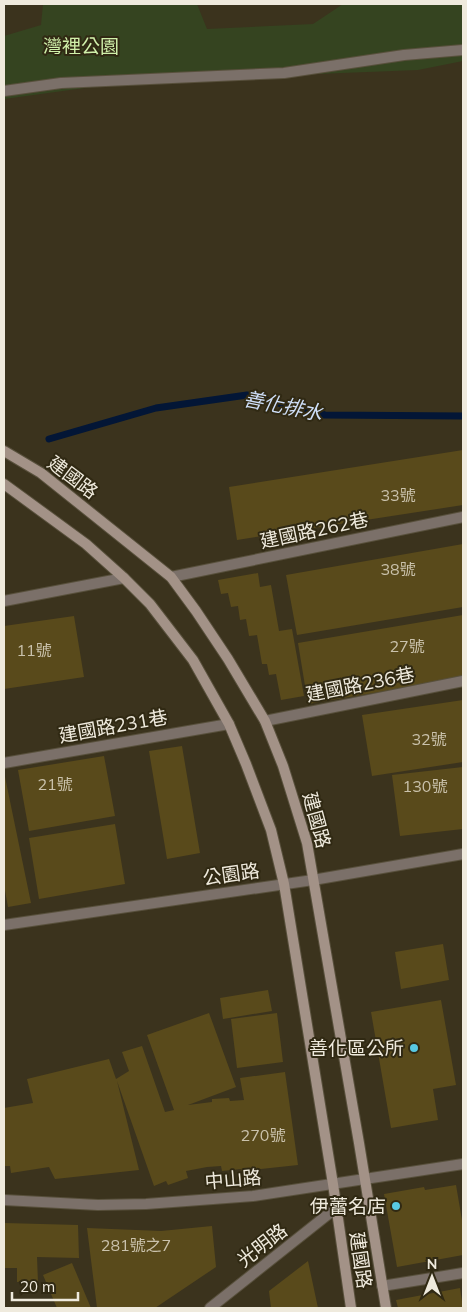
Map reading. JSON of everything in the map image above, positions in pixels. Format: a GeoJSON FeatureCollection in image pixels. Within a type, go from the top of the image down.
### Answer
{"type":"FeatureCollection","features":[{"type":"Feature","properties":{"kind":"street"},"geometry":{"type":"LineString","coordinates":[[4,91],[61,84],[284,73],[404,55],[463,50]]}},
{"type":"Feature","properties":{"kind":"street","name":"建國路"},"geometry":{"type":"LineString","coordinates":[[4,451],[41,473],[171,577],[228,659],[265,721],[283,766],[307,843],[366,1179],[386,1308]]}},
{"type":"Feature","properties":{"kind":"street","name":"建國路"},"geometry":{"type":"LineString","coordinates":[[4,484],[86,544],[150,604],[193,660],[229,724],[246,764],[271,830],[284,884],[351,1308]]}},
{"type":"Feature","properties":{"kind":"street","name":"建國路262巷"},"geometry":{"type":"LineString","coordinates":[[171,577],[463,517]]}},
{"type":"Feature","properties":{"kind":"street"},"geometry":{"type":"LineString","coordinates":[[4,601],[124,578]]}},
{"type":"Feature","properties":{"kind":"street","name":"建國路236巷"},"geometry":{"type":"LineString","coordinates":[[265,721],[463,681]]}},
{"type":"Feature","properties":{"kind":"street","name":"建國路231巷"},"geometry":{"type":"LineString","coordinates":[[4,762],[229,724]]}},
{"type":"Feature","properties":{"kind":"street","name":"公園路"},"geometry":{"type":"LineString","coordinates":[[4,925],[313,880],[463,854]]}},
{"type":"Feature","properties":{"kind":"street","name":"中山路"},"geometry":{"type":"LineString","coordinates":[[4,1200],[98,1205],[146,1204],[253,1196],[463,1164]]}},
{"type":"Feature","properties":{"kind":"street","name":"光明路"},"geometry":{"type":"LineString","coordinates":[[210,1308],[336,1208]]}},
{"type":"Feature","properties":{"kind":"street"},"geometry":{"type":"LineString","coordinates":[[382,1286],[463,1273]]}},
{"type":"Feature","properties":{"kind":"green space","name":"灣裡公園"},"geometry":{"type":"Polygon","coordinates":[[[43,4],[197,4],[207,29],[313,24],[343,4],[463,4],[463,61],[418,70],[136,81],[4,99],[4,36],[41,25],[43,4]]]}},
{"type":"Feature","properties":{"kind":"building"},"geometry":{"type":"Polygon","coordinates":[[[463,450],[463,505],[237,540],[229,487],[463,450]]]}},
{"type":"Feature","properties":{"kind":"building"},"geometry":{"type":"Polygon","coordinates":[[[463,544],[463,607],[297,635],[286,575],[463,544]]]}},
{"type":"Feature","properties":{"kind":"building"},"geometry":{"type":"Polygon","coordinates":[[[258,573],[260,587],[271,585],[279,631],[292,629],[304,696],[281,700],[276,674],[269,675],[267,664],[262,664],[257,635],[249,636],[246,619],[240,620],[238,606],[231,607],[228,593],[221,594],[218,580],[258,573]]]}},
{"type":"Feature","properties":{"kind":"building"},"geometry":{"type":"Polygon","coordinates":[[[463,615],[463,678],[308,704],[298,643],[463,615]]]}},
{"type":"Feature","properties":{"kind":"building"},"geometry":{"type":"Polygon","coordinates":[[[74,616],[84,677],[4,689],[4,626],[74,616]]]}},
{"type":"Feature","properties":{"kind":"building"},"geometry":{"type":"Polygon","coordinates":[[[463,700],[463,762],[372,776],[362,715],[463,700]]]}},
{"type":"Feature","properties":{"kind":"building"},"geometry":{"type":"Polygon","coordinates":[[[182,746],[200,853],[167,859],[149,751],[182,746]]]}},
{"type":"Feature","properties":{"kind":"building"},"geometry":{"type":"Polygon","coordinates":[[[104,756],[115,816],[29,831],[18,770],[104,756]]]}},
{"type":"Feature","properties":{"kind":"building"},"geometry":{"type":"Polygon","coordinates":[[[463,767],[463,829],[400,836],[392,775],[463,767]]]}},
{"type":"Feature","properties":{"kind":"building"},"geometry":{"type":"Polygon","coordinates":[[[4,772],[31,903],[8,907],[4,885],[4,772]]]}},
{"type":"Feature","properties":{"kind":"building"},"geometry":{"type":"Polygon","coordinates":[[[115,824],[125,884],[39,899],[29,838],[115,824]]]}},
{"type":"Feature","properties":{"kind":"building"},"geometry":{"type":"Polygon","coordinates":[[[443,944],[449,980],[401,989],[395,952],[443,944]]]}},
{"type":"Feature","properties":{"kind":"building"},"geometry":{"type":"Polygon","coordinates":[[[268,990],[272,1011],[223,1019],[220,998],[268,990]]]}},
{"type":"Feature","properties":{"kind":"building","name":"善化區公所"},"geometry":{"type":"Polygon","coordinates":[[[441,1000],[456,1085],[433,1089],[438,1120],[391,1128],[371,1012],[441,1000]]]}},
{"type":"Feature","properties":{"kind":"building"},"geometry":{"type":"Polygon","coordinates":[[[209,1013],[236,1087],[188,1105],[212,1102],[212,1099],[229,1098],[230,1101],[244,1100],[240,1078],[285,1072],[298,1165],[241,1171],[241,1169],[222,1171],[221,1166],[207,1167],[186,1171],[188,1178],[168,1185],[166,1181],[154,1186],[117,1081],[139,1170],[55,1179],[49,1167],[11,1173],[10,1166],[4,1166],[4,1108],[33,1103],[27,1079],[109,1059],[116,1079],[129,1071],[122,1052],[142,1046],[165,1112],[174,1110],[147,1035],[209,1013]]]}},
{"type":"Feature","properties":{"kind":"building"},"geometry":{"type":"Polygon","coordinates":[[[277,1013],[283,1062],[237,1068],[231,1019],[277,1013]]]}},
{"type":"Feature","properties":{"kind":"building"},"geometry":{"type":"Polygon","coordinates":[[[456,1185],[463,1226],[463,1255],[397,1267],[384,1194],[424,1187],[425,1190],[456,1185]]]}},
{"type":"Feature","properties":{"kind":"building"},"geometry":{"type":"Polygon","coordinates":[[[4,1223],[78,1225],[79,1258],[37,1257],[38,1282],[17,1282],[17,1268],[4,1268],[4,1223]]]}},
{"type":"Feature","properties":{"kind":"building"},"geometry":{"type":"Polygon","coordinates":[[[212,1226],[216,1267],[155,1308],[97,1308],[87,1228],[161,1231],[212,1226]]]}},
{"type":"Feature","properties":{"kind":"building"},"geometry":{"type":"Polygon","coordinates":[[[308,1261],[318,1308],[271,1308],[269,1291],[308,1261]]]}},
{"type":"Feature","properties":{"kind":"building"},"geometry":{"type":"Polygon","coordinates":[[[72,1263],[91,1308],[57,1308],[43,1275],[72,1263]]]}},
{"type":"Feature","properties":{"kind":"building"},"geometry":{"type":"Polygon","coordinates":[[[460,1288],[463,1308],[398,1308],[396,1300],[460,1288]]]}},
{"type":"Feature","properties":{"kind":"waterway","name":"善化排水"},"geometry":{"type":"LineString","coordinates":[[49,439],[156,408],[247,395],[325,415],[463,416]]}},
{"type":"Feature","properties":{"kind":"place","name":"善化區公所"},"geometry":{"type":"Point","coordinates":[414,1048]}},
{"type":"Feature","properties":{"kind":"place","name":"伊蕾名店"},"geometry":{"type":"Point","coordinates":[396,1206]}}]}
